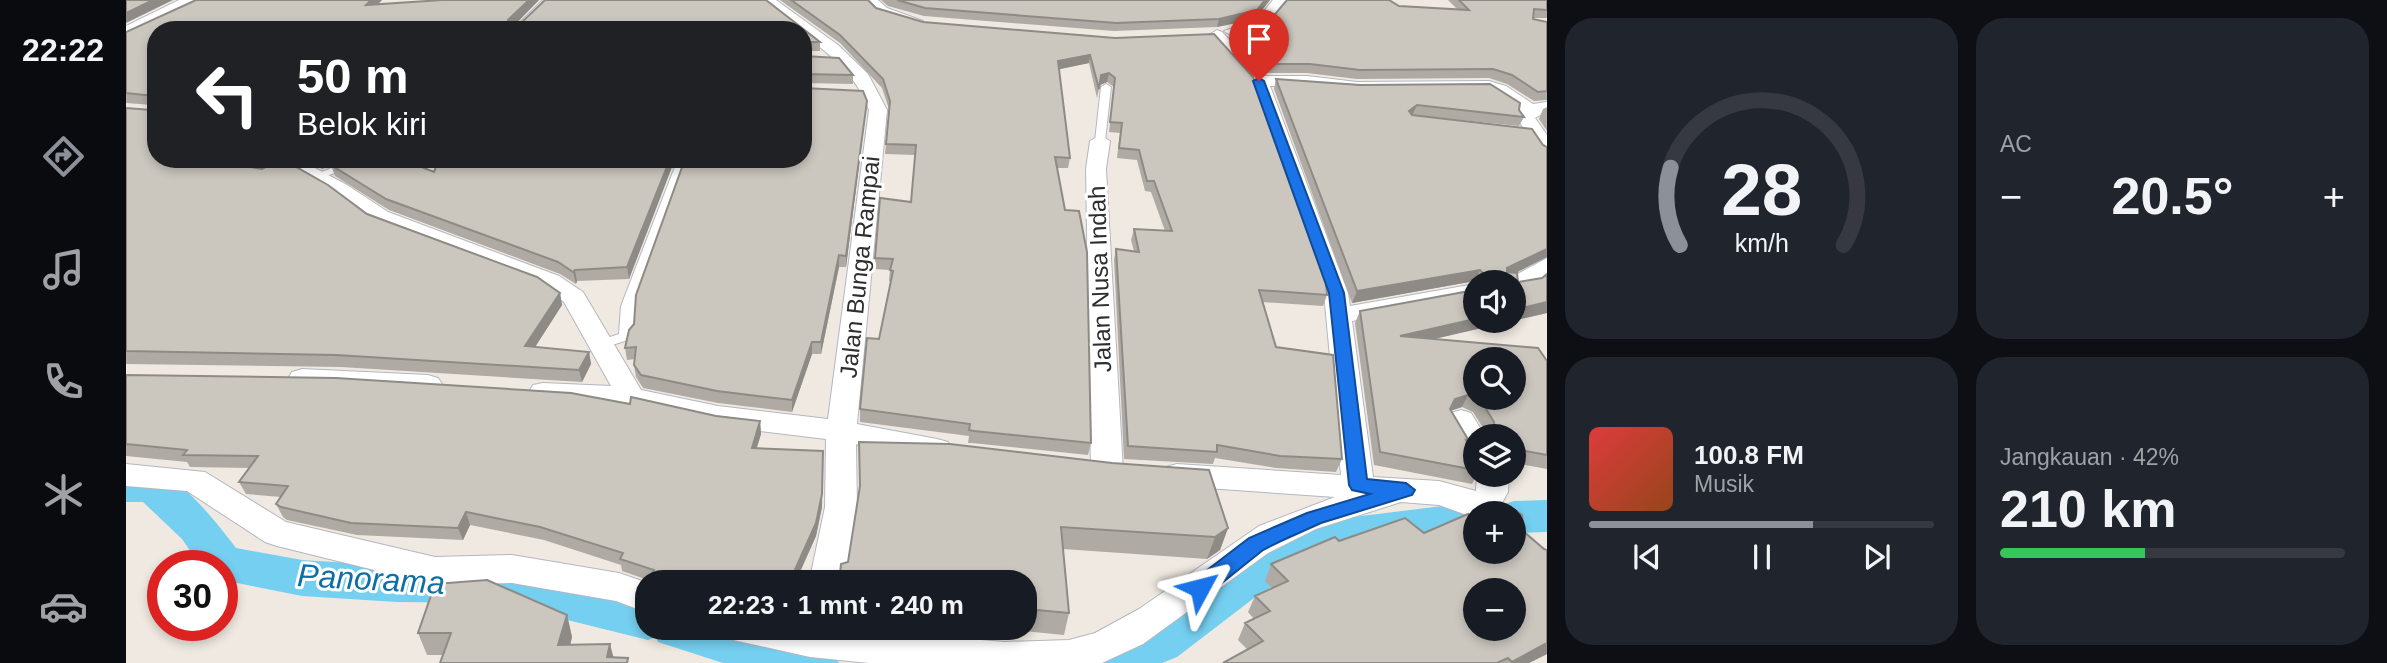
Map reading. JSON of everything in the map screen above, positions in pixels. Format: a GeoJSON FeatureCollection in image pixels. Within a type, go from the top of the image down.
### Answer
{"type":"FeatureCollection","features":[{"type":"Feature","properties":{"kind":"street"},"geometry":{"type":"LineString","coordinates":[[154,21],[195,0]]}},
{"type":"Feature","properties":{"kind":"street"},"geometry":{"type":"LineString","coordinates":[[767,0],[794,21]]}},
{"type":"Feature","properties":{"kind":"street"},"geometry":{"type":"LineString","coordinates":[[870,0],[882,10],[900,18],[937,24]]}},
{"type":"Feature","properties":{"kind":"street"},"geometry":{"type":"LineString","coordinates":[[1281,0],[1261,24],[1210,35],[1259,81],[1325,260],[1340,315],[1358,485],[1439,494],[1463,502]]}},
{"type":"Feature","properties":{"kind":"street"},"geometry":{"type":"LineString","coordinates":[[126,35],[147,24]]}},
{"type":"Feature","properties":{"kind":"street"},"geometry":{"type":"LineString","coordinates":[[812,35],[843,59],[874,93]]}},
{"type":"Feature","properties":{"kind":"street"},"geometry":{"type":"LineString","coordinates":[[817,58],[843,59]]}},
{"type":"Feature","properties":{"kind":"street"},"geometry":{"type":"LineString","coordinates":[[1259,81],[1307,81],[1357,87],[1489,86],[1538,107],[1526,118],[1536,139]]}},
{"type":"Feature","properties":{"kind":"street"},"geometry":{"type":"LineString","coordinates":[[851,92],[874,93]]}},
{"type":"Feature","properties":{"kind":"street","name":"Jalan Bunga Rampai"},"geometry":{"type":"LineString","coordinates":[[829,570],[841,507],[841,431],[878,110],[874,93]]}},
{"type":"Feature","properties":{"kind":"street","name":"Jalan Nusa Indah"},"geometry":{"type":"LineString","coordinates":[[1100,141],[1096,169],[1118,471],[1358,485]]}},
{"type":"Feature","properties":{"kind":"street"},"geometry":{"type":"LineString","coordinates":[[301,168],[318,176],[380,217],[551,281],[575,298],[631,397]]}},
{"type":"Feature","properties":{"kind":"street"},"geometry":{"type":"LineString","coordinates":[[1526,282],[1547,265]]}},
{"type":"Feature","properties":{"kind":"street"},"geometry":{"type":"LineString","coordinates":[[1340,315],[1463,293]]}},
{"type":"Feature","properties":{"kind":"street"},"geometry":{"type":"LineString","coordinates":[[274,377],[452,386]]}},
{"type":"Feature","properties":{"kind":"street"},"geometry":{"type":"LineString","coordinates":[[520,390],[631,397],[718,416],[841,431],[959,454]]}},
{"type":"Feature","properties":{"kind":"street"},"geometry":{"type":"LineString","coordinates":[[126,475],[194,480],[278,533],[435,571],[512,569],[619,587],[635,593]]}},
{"type":"Feature","properties":{"kind":"street"},"geometry":{"type":"LineString","coordinates":[[832,640],[873,650],[1016,659],[1077,656],[1104,647],[1149,624],[1256,544],[1314,518],[1406,490]]}},
{"type":"Feature","properties":{"kind":"lane"},"geometry":{"type":"LineString","coordinates":[[525,21],[547,0]]}},
{"type":"Feature","properties":{"kind":"lane","name":"Jalan Nusa Indah"},"geometry":{"type":"LineString","coordinates":[[1100,141],[1106,88]]}},
{"type":"Feature","properties":{"kind":"lane"},"geometry":{"type":"LineString","coordinates":[[318,176],[340,168]]}},
{"type":"Feature","properties":{"kind":"lane"},"geometry":{"type":"LineString","coordinates":[[603,344],[626,336],[628,306],[680,168]]}},
{"type":"Feature","properties":{"kind":"building"},"geometry":{"type":"Polygon","coordinates":[[[126,0],[153,0],[126,13],[126,0]]]}},
{"type":"Feature","properties":{"kind":"building"},"geometry":{"type":"Polygon","coordinates":[[[196,0],[371,0],[366,5],[442,0],[529,0],[508,21],[150,21],[196,0]]]}},
{"type":"Feature","properties":{"kind":"building"},"geometry":{"type":"Polygon","coordinates":[[[545,0],[766,0],[793,21],[523,21],[545,0]]]}},
{"type":"Feature","properties":{"kind":"building"},"geometry":{"type":"Polygon","coordinates":[[[791,0],[868,0],[876,8],[923,22],[1115,38],[1214,34],[1253,77],[1326,282],[1327,295],[1259,290],[1276,347],[1333,355],[1342,459],[1280,456],[1217,445],[1217,452],[1128,446],[1116,249],[1139,252],[1134,229],[1172,231],[1154,181],[1147,181],[1139,150],[1119,148],[1122,123],[1110,122],[1115,78],[1109,73],[1101,75],[1099,89],[1090,55],[1058,61],[1070,158],[1055,157],[1065,210],[1079,211],[1087,252],[1091,443],[974,431],[969,430],[970,424],[860,409],[867,338],[879,339],[893,271],[890,270],[893,259],[875,258],[880,198],[911,202],[916,145],[886,144],[890,101],[883,79],[840,35],[791,0]]]}},
{"type":"Feature","properties":{"kind":"building"},"geometry":{"type":"Polygon","coordinates":[[[897,0],[1265,0],[1257,10],[1219,19],[1116,23],[925,8],[897,0]]]}},
{"type":"Feature","properties":{"kind":"building"},"geometry":{"type":"Polygon","coordinates":[[[1287,0],[1389,0],[1399,6],[1469,10],[1459,0],[1547,0],[1547,10],[1534,9],[1533,19],[1547,22],[1547,91],[1538,92],[1512,75],[1493,69],[1360,70],[1310,64],[1267,64],[1235,30],[1270,20],[1287,0]]]}},
{"type":"Feature","properties":{"kind":"building"},"geometry":{"type":"Polygon","coordinates":[[[147,22],[147,95],[126,93],[126,32],[147,22]]]}},
{"type":"Feature","properties":{"kind":"building"},"geometry":{"type":"Polygon","coordinates":[[[812,56],[839,58],[853,75],[812,74],[812,56]]]}},
{"type":"Feature","properties":{"kind":"building"},"geometry":{"type":"Polygon","coordinates":[[[1276,79],[1360,85],[1490,84],[1520,103],[1519,110],[1524,117],[1417,105],[1409,111],[1412,115],[1532,129],[1547,147],[1547,249],[1507,270],[1463,270],[1463,273],[1357,291],[1276,79]]]}},
{"type":"Feature","properties":{"kind":"building"},"geometry":{"type":"Polygon","coordinates":[[[812,88],[863,91],[867,101],[846,256],[839,255],[821,342],[812,342],[792,400],[717,391],[641,375],[634,365],[636,347],[625,348],[629,330],[634,324],[636,295],[682,168],[812,168],[812,88]]]}},
{"type":"Feature","properties":{"kind":"building"},"geometry":{"type":"Polygon","coordinates":[[[126,108],[147,110],[147,168],[298,168],[328,185],[367,214],[537,277],[560,293],[525,346],[589,352],[579,370],[336,355],[126,351],[126,108]]]}},
{"type":"Feature","properties":{"kind":"building"},"geometry":{"type":"Polygon","coordinates":[[[336,168],[424,168],[434,172],[436,168],[666,168],[627,267],[573,272],[558,262],[386,199],[336,168]]]}},
{"type":"Feature","properties":{"kind":"building"},"geometry":{"type":"Polygon","coordinates":[[[1547,274],[1547,302],[1526,307],[1526,281],[1542,278],[1547,274]]]}},
{"type":"Feature","properties":{"kind":"building"},"geometry":{"type":"Polygon","coordinates":[[[1463,292],[1463,322],[1400,336],[1538,348],[1547,361],[1547,455],[1526,451],[1526,424],[1494,424],[1487,410],[1526,410],[1526,347],[1463,347],[1463,397],[1455,399],[1450,409],[1463,431],[1463,468],[1380,452],[1360,311],[1463,292]]]}},
{"type":"Feature","properties":{"kind":"building"},"geometry":{"type":"Polygon","coordinates":[[[126,375],[336,378],[571,393],[630,404],[631,397],[716,416],[760,421],[752,448],[823,451],[822,494],[816,523],[795,570],[654,570],[620,559],[623,553],[540,527],[466,512],[458,528],[351,523],[281,507],[276,504],[288,486],[239,482],[258,456],[183,455],[187,450],[126,444],[126,375]]]}},
{"type":"Feature","properties":{"kind":"building"},"geometry":{"type":"Polygon","coordinates":[[[859,442],[950,444],[1112,463],[1209,470],[1228,528],[1215,537],[1061,527],[1069,613],[1037,610],[1037,570],[840,570],[841,564],[848,562],[860,486],[859,442]]]}},
{"type":"Feature","properties":{"kind":"building"},"geometry":{"type":"Polygon","coordinates":[[[1463,516],[1463,564],[1526,564],[1526,534],[1547,550],[1547,643],[1512,662],[1508,658],[1497,663],[1223,663],[1263,641],[1245,623],[1270,611],[1255,596],[1288,581],[1271,564],[1335,537],[1339,541],[1405,518],[1424,533],[1463,516]]]}},
{"type":"Feature","properties":{"kind":"building"},"geometry":{"type":"Polygon","coordinates":[[[487,580],[567,615],[558,645],[610,644],[607,657],[628,658],[627,663],[440,663],[451,633],[418,633],[435,584],[487,580]]]}},
{"type":"Feature","properties":{"kind":"waterway","name":"Panorama"},"geometry":{"type":"LineString","coordinates":[[126,487],[153,487],[197,528],[222,563],[302,578],[397,584],[499,585],[635,617]]}},
{"type":"Feature","properties":{"kind":"waterway","name":"Panorama"},"geometry":{"type":"LineString","coordinates":[[1526,517],[1547,516]]}},
{"type":"Feature","properties":{"kind":"waterway","name":"Panorama"},"geometry":{"type":"LineString","coordinates":[[1105,663],[1160,643],[1242,582],[1321,537],[1463,519]]}},
{"type":"Feature","properties":{"kind":"waterway","name":"Panorama"},"geometry":{"type":"LineString","coordinates":[[714,640],[770,657],[815,663]]}},
{"type":"Feature","properties":{"kind":"route"},"geometry":{"type":"LineString","coordinates":[[1200,588],[1256,544],[1291,527],[1358,503],[1406,490],[1358,485],[1336,293],[1259,81]]}}]}
